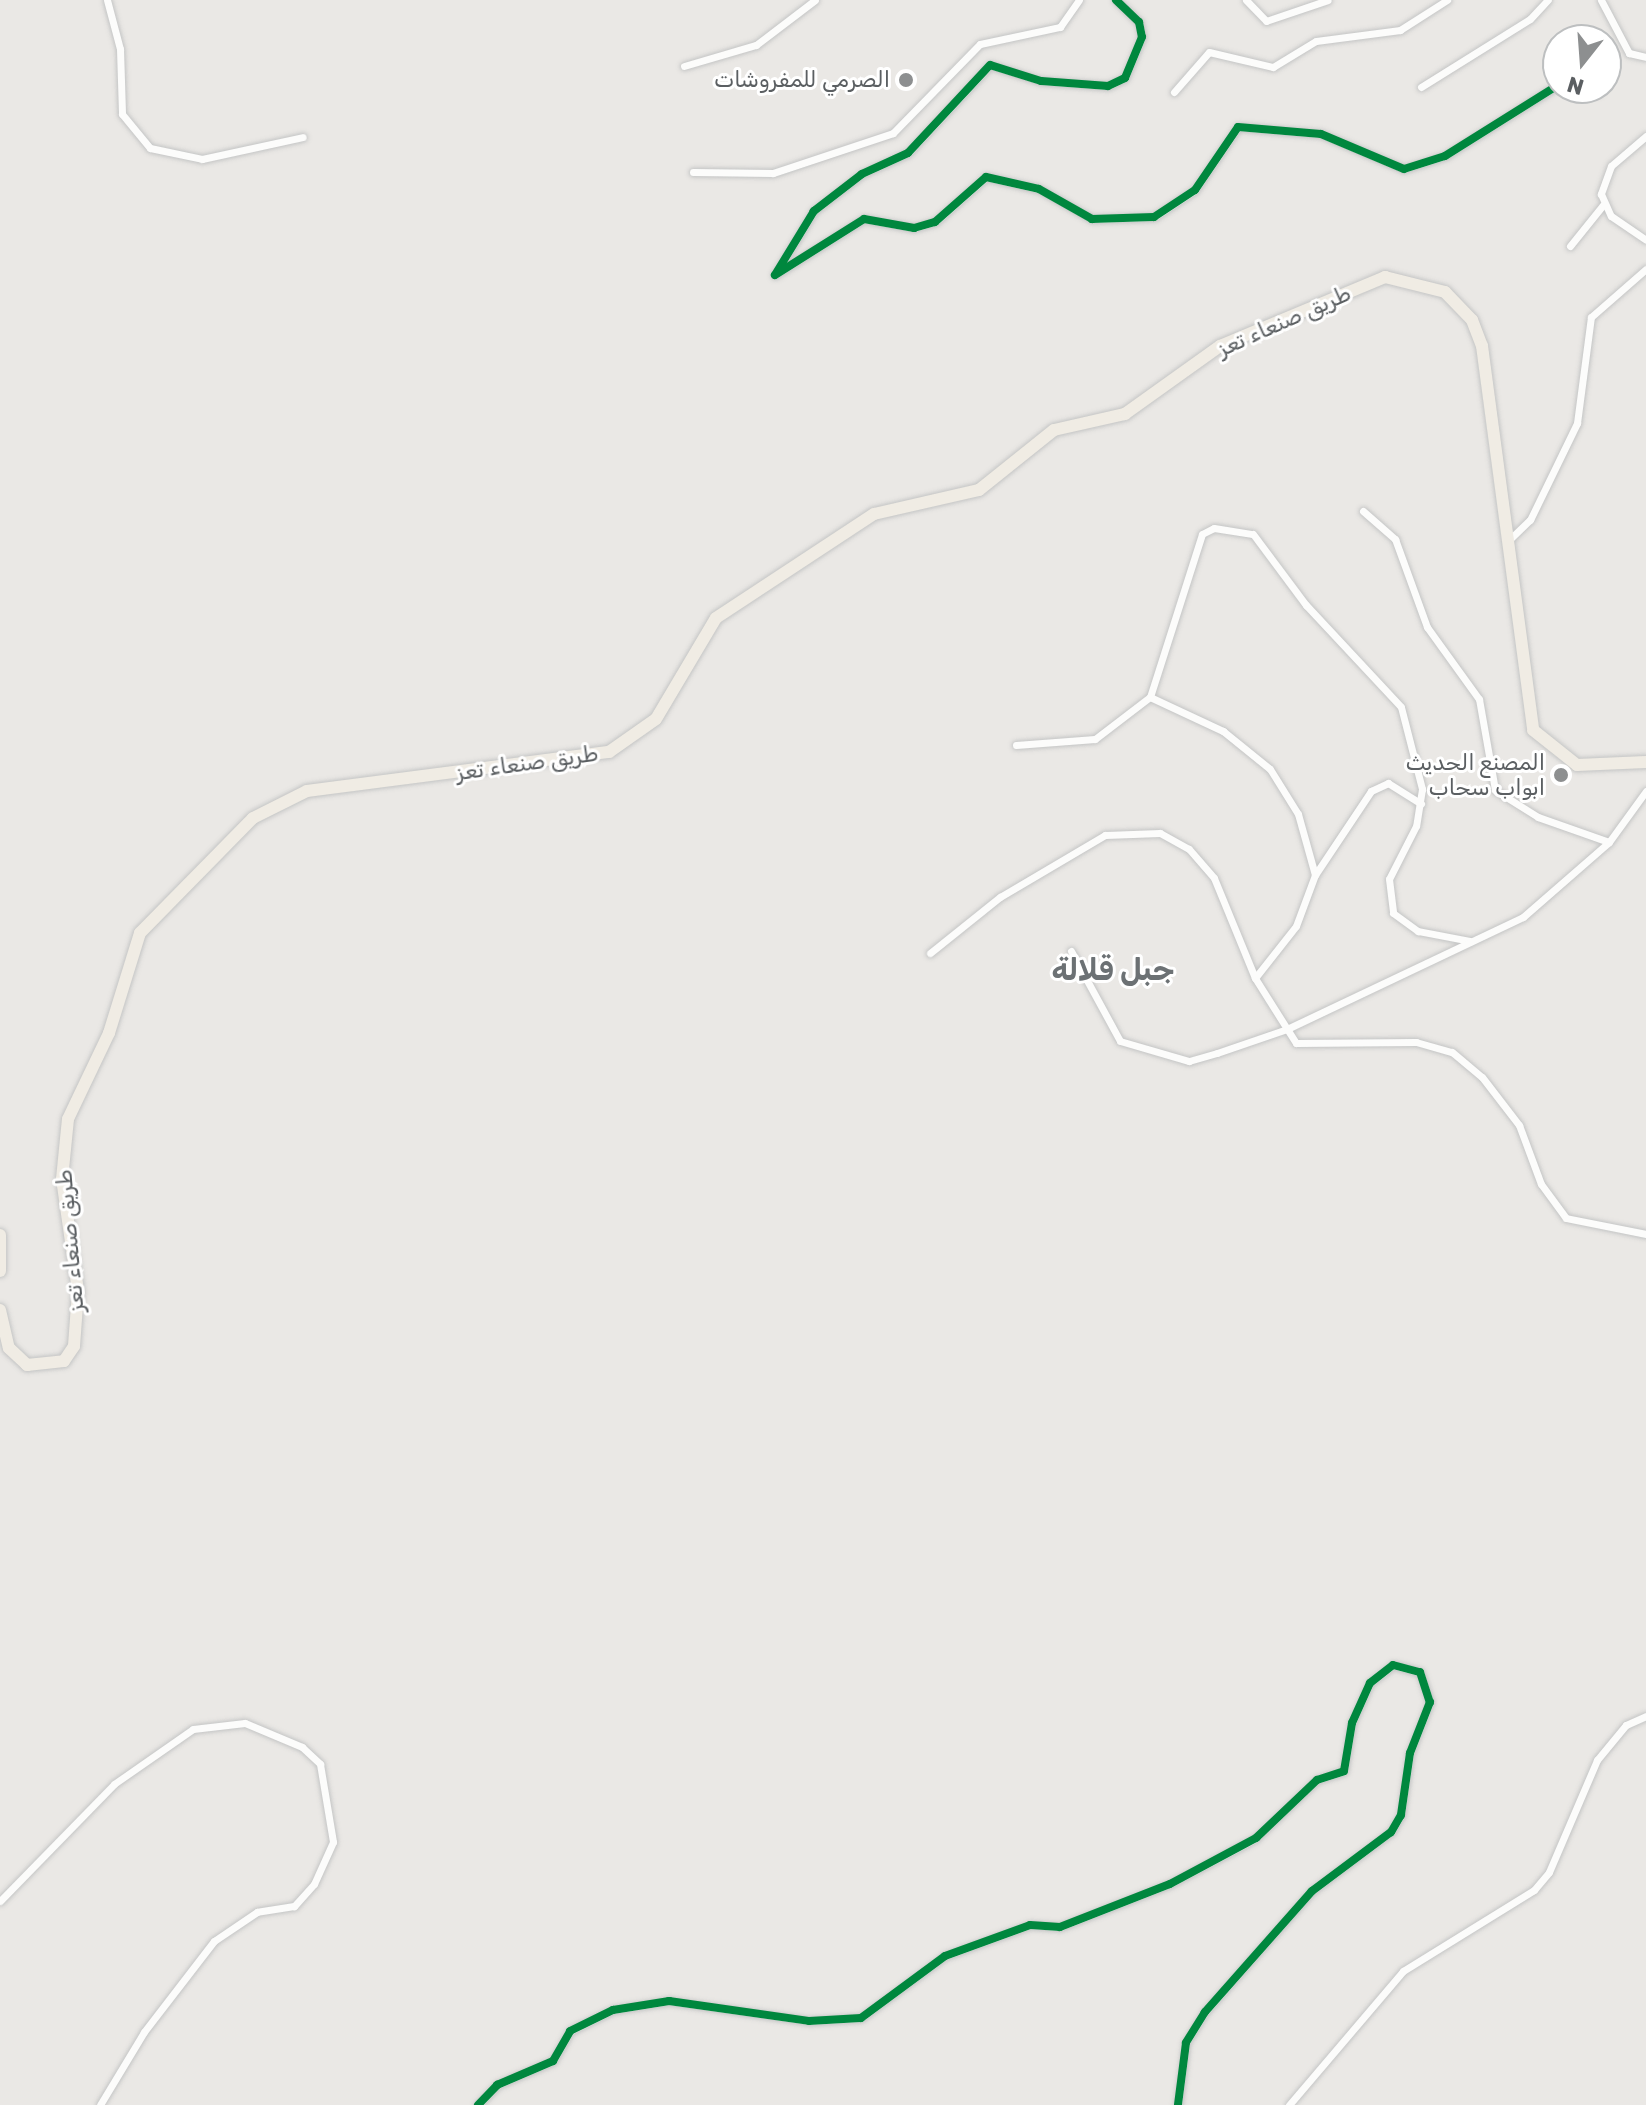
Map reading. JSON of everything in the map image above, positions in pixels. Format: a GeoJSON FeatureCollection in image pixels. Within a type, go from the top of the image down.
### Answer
{"type":"FeatureCollection","features":[{"type":"Feature","properties":{"kind":"highway","name":"طريق صنعاء تعز"},"geometry":{"type":"LineString","coordinates":[[0,1310],[9,1348],[27,1365],[64,1361],[74,1346],[78,1291],[65,1217],[63,1142],[109,1033],[130,952],[253,818],[280,799],[609,752],[656,719],[716,618],[874,514],[979,490],[1054,430],[1125,414],[1220,346],[1385,277],[1445,292],[1472,320],[1488,377],[1533,730],[1577,765],[1646,763]]}},
{"type":"Feature","properties":{"kind":"highway"},"geometry":{"type":"LineString","coordinates":[[0,1235],[0,1271]]}},
{"type":"Feature","properties":{"kind":"street"},"geometry":{"type":"LineString","coordinates":[[107,0],[120,49],[122,114],[150,148],[202,159],[303,137]]}},
{"type":"Feature","properties":{"kind":"street"},"geometry":{"type":"LineString","coordinates":[[684,66],[756,45],[815,0]]}},
{"type":"Feature","properties":{"kind":"street"},"geometry":{"type":"LineString","coordinates":[[693,172],[773,173],[893,133],[980,44],[1060,27],[1079,0]]}},
{"type":"Feature","properties":{"kind":"street"},"geometry":{"type":"LineString","coordinates":[[1116,0],[1139,22],[1142,37],[1125,78],[1108,86],[1041,81],[990,65],[908,153],[862,174],[814,211],[775,275],[864,219],[914,228],[935,222],[986,177],[1039,189],[1092,219],[1154,217],[1195,190],[1238,127],[1321,134],[1404,169],[1445,156],[1542,95]]}},
{"type":"Feature","properties":{"kind":"street"},"geometry":{"type":"LineString","coordinates":[[1246,0],[1266,21],[1328,0]]}},
{"type":"Feature","properties":{"kind":"street"},"geometry":{"type":"LineString","coordinates":[[1174,92],[1209,52],[1273,67],[1316,41],[1400,30],[1447,0]]}},
{"type":"Feature","properties":{"kind":"street"},"geometry":{"type":"LineString","coordinates":[[1421,87],[1530,19],[1548,0]]}},
{"type":"Feature","properties":{"kind":"street"},"geometry":{"type":"LineString","coordinates":[[1601,0],[1629,53],[1646,57]]}},
{"type":"Feature","properties":{"kind":"street"},"geometry":{"type":"LineString","coordinates":[[1570,246],[1603,205],[1611,166],[1646,136]]}},
{"type":"Feature","properties":{"kind":"street"},"geometry":{"type":"LineString","coordinates":[[1603,205],[1646,240]]}},
{"type":"Feature","properties":{"kind":"street"},"geometry":{"type":"LineString","coordinates":[[1510,539],[1530,520],[1577,423],[1591,317],[1646,269]]}},
{"type":"Feature","properties":{"kind":"street"},"geometry":{"type":"LineString","coordinates":[[1363,511],[1395,539],[1427,627],[1479,699],[1495,790],[1538,817],[1609,842]]}},
{"type":"Feature","properties":{"kind":"street"},"geometry":{"type":"LineString","coordinates":[[1016,745],[1095,739],[1150,697],[1202,534],[1214,528],[1253,534],[1355,660],[1396,695],[1421,804],[1389,879],[1390,903],[1418,931],[1470,941]]}},
{"type":"Feature","properties":{"kind":"street"},"geometry":{"type":"LineString","coordinates":[[1150,697],[1223,731],[1270,769],[1298,814],[1315,875]]}},
{"type":"Feature","properties":{"kind":"street"},"geometry":{"type":"LineString","coordinates":[[1255,978],[1296,926],[1315,875],[1379,784],[1399,787],[1421,804]]}},
{"type":"Feature","properties":{"kind":"street"},"geometry":{"type":"LineString","coordinates":[[1071,951],[1097,1008],[1120,1041],[1139,1052],[1189,1061],[1287,1029],[1523,917],[1609,842],[1646,791]]}},
{"type":"Feature","properties":{"kind":"street"},"geometry":{"type":"LineString","coordinates":[[930,953],[1000,897],[1121,829],[1143,829],[1176,840],[1202,862],[1255,978],[1287,1029],[1307,1048],[1388,1040],[1452,1052],[1482,1077],[1519,1125],[1541,1184],[1566,1218],[1646,1234]]}},
{"type":"Feature","properties":{"kind":"street"},"geometry":{"type":"LineString","coordinates":[[478,2105],[497,2085],[553,2061],[570,2031],[613,2010],[669,2001],[809,2021],[861,2018],[959,1950],[1030,1925],[1060,1927],[1170,1884],[1256,1838],[1317,1780],[1344,1771],[1352,1723],[1370,1683],[1393,1665],[1412,1668],[1429,1686],[1430,1702],[1410,1753],[1401,1815],[1391,1832],[1312,1891],[1205,2012],[1186,2043],[1178,2105]]}},
{"type":"Feature","properties":{"kind":"street"},"geometry":{"type":"LineString","coordinates":[[1289,2105],[1403,1971],[1534,1890],[1549,1872],[1597,1760],[1626,1725],[1646,1716]]}},
{"type":"Feature","properties":{"kind":"street"},"geometry":{"type":"LineString","coordinates":[[0,1901],[114,1784],[193,1729],[245,1723],[302,1747],[320,1764],[333,1842],[314,1884],[294,1906],[257,1912],[214,1941],[144,2032],[100,2105]]}},
{"type":"Feature","properties":{"kind":"cycle path"},"geometry":{"type":"LineString","coordinates":[[1116,0],[1139,22],[1142,37],[1125,78],[1108,86],[1041,81],[990,65],[908,153],[862,174],[814,211],[775,275],[864,219],[914,228],[935,222],[986,177],[1039,189],[1092,219],[1154,217],[1195,190],[1238,127],[1321,134],[1404,169],[1445,156],[1542,95]]}},
{"type":"Feature","properties":{"kind":"cycle path"},"geometry":{"type":"LineString","coordinates":[[478,2105],[497,2085],[553,2061],[570,2031],[613,2010],[669,2001],[809,2021],[861,2018],[945,1956],[1030,1925],[1060,1927],[1170,1884],[1256,1838],[1317,1780],[1344,1771],[1352,1723],[1370,1683],[1393,1665],[1420,1672],[1430,1702],[1410,1753],[1401,1815],[1391,1832],[1312,1891],[1205,2012],[1186,2043],[1178,2105]]}},
{"type":"Feature","properties":{"kind":"place","name":"الصرمي للمفروشات"},"geometry":{"type":"Point","coordinates":[906,80]}},
{"type":"Feature","properties":{"kind":"place","name":"المصنع الحديث ابواب سحاب"},"geometry":{"type":"Point","coordinates":[1561,775]}},
{"type":"Feature","properties":{"kind":"district","name":"جبل قلالة"},"geometry":{"type":"Point","coordinates":[1113,970]}}]}
